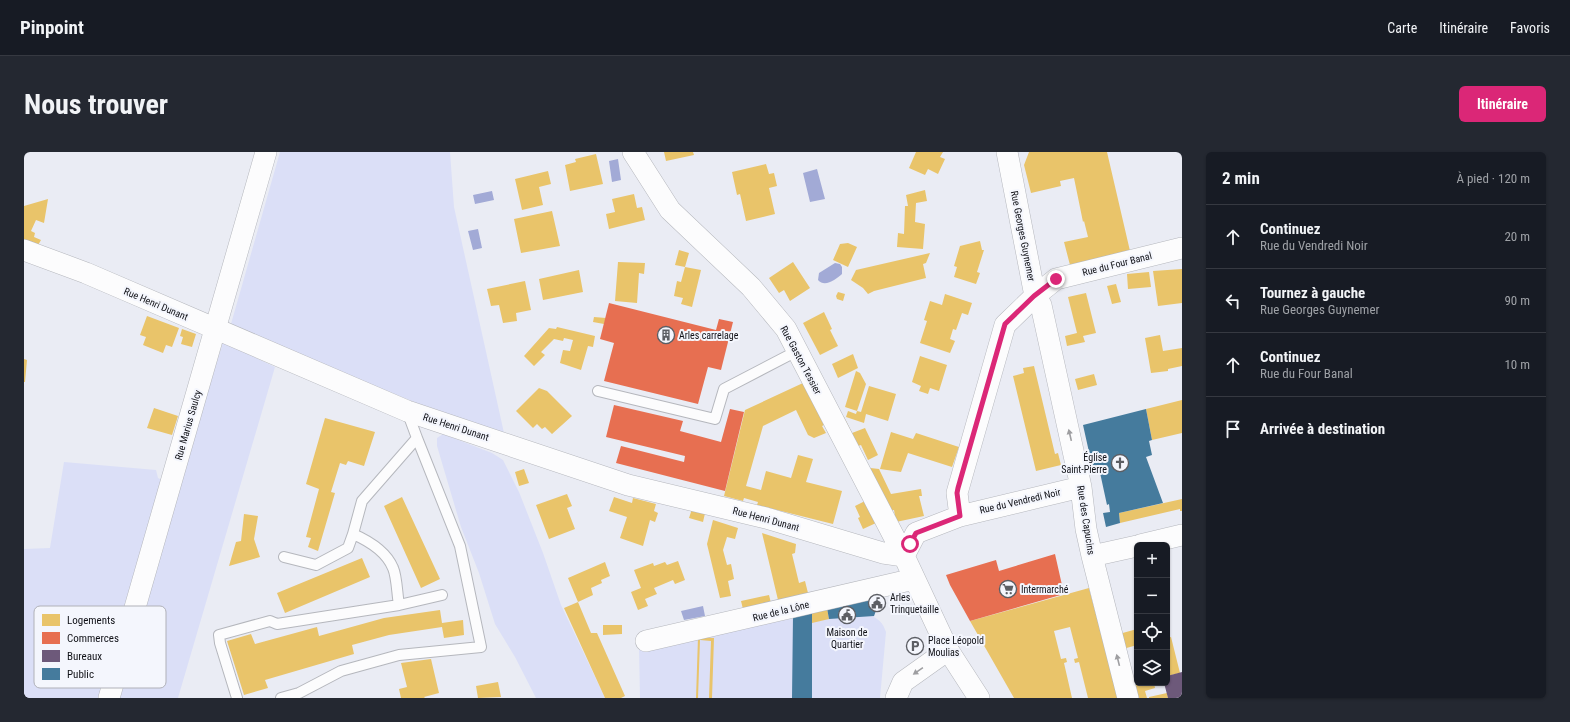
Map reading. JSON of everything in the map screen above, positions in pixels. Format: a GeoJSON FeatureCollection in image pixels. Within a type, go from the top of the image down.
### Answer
{"type":"FeatureCollection","features":[{"type":"Feature","properties":{"kind":"street","name":"Rue Marius Saulcy"},"geometry":{"type":"LineString","coordinates":[[136,606],[266,152]]}},
{"type":"Feature","properties":{"kind":"street","name":"Rue Gaston Tessier"},"geometry":{"type":"LineString","coordinates":[[633,152],[670,210],[751,287],[786,329],[904,556]]}},
{"type":"Feature","properties":{"kind":"street","name":"Rue Georges Guynemer"},"geometry":{"type":"LineString","coordinates":[[1007,152],[1034,296]]}},
{"type":"Feature","properties":{"kind":"street","name":"Rue du Four Banal"},"geometry":{"type":"LineString","coordinates":[[1034,296],[1056,279],[1182,248]]}},
{"type":"Feature","properties":{"kind":"street","name":"Rue Henri Dunant"},"geometry":{"type":"LineString","coordinates":[[24,250],[86,273],[215,330],[407,411],[628,485],[766,518],[882,553],[904,556]]}},
{"type":"Feature","properties":{"kind":"street","name":"Rue des Capucins"},"geometry":{"type":"LineString","coordinates":[[1034,296],[1041,305],[1081,487],[1086,529],[1128,698]]}},
{"type":"Feature","properties":{"kind":"street"},"geometry":{"type":"LineString","coordinates":[[960,516],[957,493],[958,488],[1005,324],[1034,296]]}},
{"type":"Feature","properties":{"kind":"street","name":"Rue du Vendredi Noir"},"geometry":{"type":"LineString","coordinates":[[904,556],[916,533],[960,516],[1081,487]]}},
{"type":"Feature","properties":{"kind":"street"},"geometry":{"type":"LineString","coordinates":[[1153,542],[1182,535]]}},
{"type":"Feature","properties":{"kind":"street"},"geometry":{"type":"LineString","coordinates":[[1092,556],[1134,547]]}},
{"type":"Feature","properties":{"kind":"street"},"geometry":{"type":"LineString","coordinates":[[904,556],[948,650],[979,698]]}},
{"type":"Feature","properties":{"kind":"street","name":"Rue de la Lône"},"geometry":{"type":"LineString","coordinates":[[646,641],[914,579]]}},
{"type":"Feature","properties":{"kind":"street"},"geometry":{"type":"LineString","coordinates":[[896,698],[903,682],[948,650]]}},
{"type":"Feature","properties":{"kind":"street","name":"Rue Marius Saulcy"},"geometry":{"type":"LineString","coordinates":[[109,698],[112,688]]}},
{"type":"Feature","properties":{"kind":"lane"},"geometry":{"type":"LineString","coordinates":[[598,390],[715,419],[724,389],[797,351]]}},
{"type":"Feature","properties":{"kind":"lane"},"geometry":{"type":"LineString","coordinates":[[281,698],[299,693],[341,670],[399,656],[481,647],[460,546],[416,438],[407,411]]}},
{"type":"Feature","properties":{"kind":"lane"},"geometry":{"type":"LineString","coordinates":[[284,557],[316,565],[348,548],[354,534],[362,501],[416,438]]}},
{"type":"Feature","properties":{"kind":"lane"},"geometry":{"type":"LineString","coordinates":[[354,534],[370,541],[386,556],[393,568],[399,605]]}},
{"type":"Feature","properties":{"kind":"lane"},"geometry":{"type":"LineString","coordinates":[[237,698],[220,643],[219,635],[270,621],[277,624],[399,605],[442,595]]}},
{"type":"Feature","properties":{"kind":"shaded area"},"geometry":{"type":"Polygon","coordinates":[[[280,152],[450,152],[454,207],[504,433],[451,417],[270,343],[231,324],[280,152]]]}},
{"type":"Feature","properties":{"kind":"shaded area"},"geometry":{"type":"Polygon","coordinates":[[[223,342],[275,367],[178,698],[115,698],[118,688],[166,688],[166,606],[143,606],[223,342]]]}},
{"type":"Feature","properties":{"kind":"shaded area"},"geometry":{"type":"Polygon","coordinates":[[[443,434],[492,453],[503,460],[519,492],[543,553],[561,605],[605,698],[536,698],[515,657],[495,624],[479,573],[461,527],[437,446],[437,438],[443,434]]]}},
{"type":"Feature","properties":{"kind":"shaded area"},"geometry":{"type":"Polygon","coordinates":[[[64,462],[156,470],[158,478],[164,481],[128,606],[34,606],[34,688],[105,688],[102,698],[24,698],[24,549],[50,548],[64,462]]]}},
{"type":"Feature","properties":{"kind":"shaded area"},"geometry":{"type":"Polygon","coordinates":[[[879,598],[874,617],[882,623],[886,632],[880,698],[640,698],[639,647],[791,619],[879,598]]]}},
{"type":"Feature","properties":{"kind":"water"},"geometry":{"type":"Polygon","coordinates":[[[618,159],[621,180],[612,182],[609,161],[618,159]]]}},
{"type":"Feature","properties":{"kind":"water"},"geometry":{"type":"Polygon","coordinates":[[[817,169],[825,199],[810,202],[803,173],[817,169]]]}},
{"type":"Feature","properties":{"kind":"water"},"geometry":{"type":"Polygon","coordinates":[[[492,191],[494,200],[475,204],[473,195],[492,191]]]}},
{"type":"Feature","properties":{"kind":"water"},"geometry":{"type":"Polygon","coordinates":[[[478,229],[482,248],[473,250],[468,231],[478,229]]]}},
{"type":"Feature","properties":{"kind":"water"},"geometry":{"type":"Polygon","coordinates":[[[835,263],[840,264],[842,267],[842,274],[827,283],[818,280],[819,273],[835,263]]]}},
{"type":"Feature","properties":{"kind":"water"},"geometry":{"type":"Polygon","coordinates":[[[703,606],[705,616],[684,620],[681,611],[703,606]]]}},
{"type":"Feature","properties":{"kind":"building: Logements"},"geometry":{"type":"Polygon","coordinates":[[[664,152],[693,152],[694,155],[666,161],[664,152]]]}},
{"type":"Feature","properties":{"kind":"building: Logements"},"geometry":{"type":"Polygon","coordinates":[[[916,152],[943,152],[940,157],[945,159],[938,174],[928,169],[925,175],[909,168],[916,152]]]}},
{"type":"Feature","properties":{"kind":"building: Logements"},"geometry":{"type":"Polygon","coordinates":[[[1029,152],[1107,152],[1130,251],[1070,265],[1064,242],[1088,237],[1084,221],[1083,222],[1074,178],[1060,181],[1061,186],[1031,193],[1024,165],[1029,152]]]}},
{"type":"Feature","properties":{"kind":"building: Logements"},"geometry":{"type":"Polygon","coordinates":[[[596,154],[603,184],[570,191],[565,165],[576,162],[575,159],[596,154]]]}},
{"type":"Feature","properties":{"kind":"building: Logements"},"geometry":{"type":"Polygon","coordinates":[[[766,164],[769,174],[774,173],[777,186],[769,188],[775,214],[746,221],[740,194],[737,195],[732,172],[766,164]]]}},
{"type":"Feature","properties":{"kind":"building: Logements"},"geometry":{"type":"Polygon","coordinates":[[[548,171],[551,184],[539,187],[543,205],[522,210],[515,179],[548,171]]]}},
{"type":"Feature","properties":{"kind":"building: Logements"},"geometry":{"type":"Polygon","coordinates":[[[925,190],[927,201],[916,203],[915,222],[925,224],[923,249],[897,247],[898,233],[904,234],[905,206],[908,206],[906,195],[925,190]]]}},
{"type":"Feature","properties":{"kind":"building: Logements"},"geometry":{"type":"Polygon","coordinates":[[[634,194],[637,208],[642,207],[645,220],[609,229],[606,214],[615,212],[612,199],[634,194]]]}},
{"type":"Feature","properties":{"kind":"building: Logements"},"geometry":{"type":"Polygon","coordinates":[[[48,199],[44,223],[36,220],[31,231],[35,233],[34,237],[41,240],[37,247],[24,242],[24,206],[48,199]]]}},
{"type":"Feature","properties":{"kind":"building: Logements"},"geometry":{"type":"Polygon","coordinates":[[[552,211],[560,246],[521,253],[514,219],[552,211]]]}},
{"type":"Feature","properties":{"kind":"building: Logements"},"geometry":{"type":"Polygon","coordinates":[[[980,241],[982,250],[984,250],[977,272],[980,273],[976,284],[954,277],[957,267],[954,266],[960,246],[980,241]]]}},
{"type":"Feature","properties":{"kind":"building: Logements"},"geometry":{"type":"Polygon","coordinates":[[[848,243],[857,247],[848,267],[833,260],[840,244],[848,243]]]}},
{"type":"Feature","properties":{"kind":"building: Logements"},"geometry":{"type":"Polygon","coordinates":[[[679,250],[689,253],[685,267],[675,265],[679,250]]]}},
{"type":"Feature","properties":{"kind":"building: Logements"},"geometry":{"type":"Polygon","coordinates":[[[930,253],[926,263],[923,264],[926,278],[874,291],[868,294],[863,288],[851,280],[856,270],[930,253]]]}},
{"type":"Feature","properties":{"kind":"building: Logements"},"geometry":{"type":"Polygon","coordinates":[[[618,262],[645,263],[644,274],[639,273],[637,303],[615,301],[618,262]]]}},
{"type":"Feature","properties":{"kind":"building: Logements"},"geometry":{"type":"Polygon","coordinates":[[[793,262],[810,288],[790,301],[784,290],[779,293],[769,278],[793,262]]]}},
{"type":"Feature","properties":{"kind":"building: Logements"},"geometry":{"type":"Polygon","coordinates":[[[685,267],[701,270],[692,307],[681,304],[683,298],[674,296],[677,281],[681,282],[685,267]]]}},
{"type":"Feature","properties":{"kind":"building: Logements"},"geometry":{"type":"Polygon","coordinates":[[[1182,269],[1182,303],[1158,306],[1153,271],[1182,269]]]}},
{"type":"Feature","properties":{"kind":"building: Logements"},"geometry":{"type":"Polygon","coordinates":[[[579,270],[583,292],[543,300],[539,279],[579,270]]]}},
{"type":"Feature","properties":{"kind":"building: Logements"},"geometry":{"type":"Polygon","coordinates":[[[1149,272],[1151,287],[1128,289],[1127,274],[1149,272]]]}},
{"type":"Feature","properties":{"kind":"building: Logements"},"geometry":{"type":"Polygon","coordinates":[[[525,281],[531,310],[516,313],[517,321],[503,323],[499,305],[491,306],[487,289],[525,281]]]}},
{"type":"Feature","properties":{"kind":"building: Logements"},"geometry":{"type":"Polygon","coordinates":[[[1116,284],[1121,302],[1112,304],[1107,286],[1116,284]]]}},
{"type":"Feature","properties":{"kind":"building: Logements"},"geometry":{"type":"Polygon","coordinates":[[[838,292],[845,294],[843,301],[837,299],[836,296],[838,292]]]}},
{"type":"Feature","properties":{"kind":"building: Logements"},"geometry":{"type":"Polygon","coordinates":[[[1086,293],[1096,333],[1083,336],[1085,342],[1067,346],[1065,336],[1077,333],[1068,297],[1086,293]]]}},
{"type":"Feature","properties":{"kind":"building: Logements"},"geometry":{"type":"Polygon","coordinates":[[[945,294],[972,303],[968,315],[962,313],[956,330],[953,329],[950,339],[955,341],[950,353],[920,343],[927,321],[924,320],[930,301],[942,305],[945,294]]]}},
{"type":"Feature","properties":{"kind":"building: Logements"},"geometry":{"type":"Polygon","coordinates":[[[824,312],[832,329],[830,330],[838,346],[820,355],[803,323],[824,312]]]}},
{"type":"Feature","properties":{"kind":"building: Logements"},"geometry":{"type":"Polygon","coordinates":[[[147,316],[179,328],[172,347],[166,345],[163,353],[143,345],[146,337],[140,335],[147,316]]]}},
{"type":"Feature","properties":{"kind":"building: Logements"},"geometry":{"type":"Polygon","coordinates":[[[594,317],[606,318],[604,324],[593,322],[594,317]]]}},
{"type":"Feature","properties":{"kind":"building: Logements"},"geometry":{"type":"Polygon","coordinates":[[[557,327],[595,336],[593,347],[588,346],[581,370],[560,363],[563,350],[570,351],[573,340],[564,338],[563,341],[554,339],[541,352],[545,355],[534,366],[524,356],[549,328],[556,329],[557,327]]]}},
{"type":"Feature","properties":{"kind":"building: Logements"},"geometry":{"type":"Polygon","coordinates":[[[182,329],[196,334],[192,347],[181,344],[183,337],[180,336],[182,329]]]}},
{"type":"Feature","properties":{"kind":"building: Logements"},"geometry":{"type":"Polygon","coordinates":[[[1160,335],[1163,351],[1182,348],[1182,366],[1168,369],[1168,371],[1151,373],[1145,338],[1160,335]]]}},
{"type":"Feature","properties":{"kind":"building: Logements"},"geometry":{"type":"Polygon","coordinates":[[[853,354],[858,368],[838,378],[832,364],[853,354]]]}},
{"type":"Feature","properties":{"kind":"building: Logements"},"geometry":{"type":"Polygon","coordinates":[[[920,356],[947,365],[939,391],[930,388],[928,394],[919,391],[921,386],[912,382],[920,356]]]}},
{"type":"Feature","properties":{"kind":"building: Logements"},"geometry":{"type":"Polygon","coordinates":[[[24,359],[27,360],[25,382],[24,382],[24,359]]]}},
{"type":"Feature","properties":{"kind":"building: Logements"},"geometry":{"type":"Polygon","coordinates":[[[1034,366],[1055,454],[1058,453],[1061,465],[1036,471],[1013,376],[1024,373],[1023,368],[1034,366]]]}},
{"type":"Feature","properties":{"kind":"building: Logements"},"geometry":{"type":"Polygon","coordinates":[[[856,371],[860,373],[866,384],[857,411],[845,407],[856,371]]]}},
{"type":"Feature","properties":{"kind":"building: Logements"},"geometry":{"type":"Polygon","coordinates":[[[1094,374],[1097,385],[1078,390],[1075,379],[1094,374]]]}},
{"type":"Feature","properties":{"kind":"building: Logements"},"geometry":{"type":"Polygon","coordinates":[[[803,383],[824,425],[822,426],[826,433],[814,438],[808,435],[796,410],[763,426],[746,486],[761,490],[766,471],[791,478],[798,455],[813,459],[806,482],[842,491],[833,524],[757,505],[758,502],[744,498],[743,501],[724,496],[745,410],[803,383]]]}},
{"type":"Feature","properties":{"kind":"building: Logements"},"geometry":{"type":"Polygon","coordinates":[[[869,386],[896,394],[888,421],[866,414],[864,423],[846,417],[848,411],[856,414],[857,411],[861,412],[869,386]]]}},
{"type":"Feature","properties":{"kind":"building: Logements"},"geometry":{"type":"Polygon","coordinates":[[[539,388],[547,391],[572,416],[552,434],[545,427],[542,429],[537,424],[533,428],[516,411],[539,388]]]}},
{"type":"Feature","properties":{"kind":"building: Logements"},"geometry":{"type":"Polygon","coordinates":[[[1182,400],[1182,433],[1152,440],[1146,409],[1182,400]]]}},
{"type":"Feature","properties":{"kind":"building: Logements"},"geometry":{"type":"Polygon","coordinates":[[[154,408],[178,416],[172,435],[147,428],[154,408]]]}},
{"type":"Feature","properties":{"kind":"building: Logements"},"geometry":{"type":"Polygon","coordinates":[[[844,417],[852,433],[865,428],[878,455],[868,460],[861,445],[853,448],[839,420],[844,417]]]}},
{"type":"Feature","properties":{"kind":"building: Logements"},"geometry":{"type":"Polygon","coordinates":[[[325,418],[375,432],[364,466],[348,461],[346,465],[340,463],[331,492],[335,493],[318,551],[308,547],[311,538],[306,537],[319,489],[306,484],[325,418]]]}},
{"type":"Feature","properties":{"kind":"building: Logements"},"geometry":{"type":"Polygon","coordinates":[[[891,432],[913,439],[916,433],[959,447],[952,467],[908,453],[901,472],[880,469],[891,432]]]}},
{"type":"Feature","properties":{"kind":"building: Logements"},"geometry":{"type":"Polygon","coordinates":[[[862,467],[879,469],[891,494],[921,489],[922,496],[919,496],[924,516],[896,522],[894,510],[884,511],[862,467]]]}},
{"type":"Feature","properties":{"kind":"building: Logements"},"geometry":{"type":"Polygon","coordinates":[[[524,469],[529,483],[519,486],[515,472],[524,469]]]}},
{"type":"Feature","properties":{"kind":"building: Logements"},"geometry":{"type":"Polygon","coordinates":[[[567,494],[572,506],[567,508],[575,529],[549,539],[536,505],[567,494]]]}},
{"type":"Feature","properties":{"kind":"building: Logements"},"geometry":{"type":"Polygon","coordinates":[[[402,497],[440,579],[421,588],[384,506],[402,497]]]}},
{"type":"Feature","properties":{"kind":"building: Logements"},"geometry":{"type":"Polygon","coordinates":[[[614,497],[632,503],[633,498],[656,504],[654,511],[658,513],[655,522],[650,520],[643,546],[620,538],[627,517],[609,511],[614,497]]]}},
{"type":"Feature","properties":{"kind":"building: Logements"},"geometry":{"type":"Polygon","coordinates":[[[1182,499],[1182,511],[1180,511],[1180,509],[1120,523],[1119,513],[1182,499]]]}},
{"type":"Feature","properties":{"kind":"building: Logements"},"geometry":{"type":"Polygon","coordinates":[[[865,501],[876,523],[863,529],[855,506],[865,501]]]}},
{"type":"Feature","properties":{"kind":"building: Logements"},"geometry":{"type":"Polygon","coordinates":[[[693,506],[706,509],[703,522],[689,518],[693,506]]]}},
{"type":"Feature","properties":{"kind":"building: Logements"},"geometry":{"type":"Polygon","coordinates":[[[244,514],[258,516],[254,539],[260,557],[229,566],[236,542],[241,541],[244,514]]]}},
{"type":"Feature","properties":{"kind":"building: Logements"},"geometry":{"type":"Polygon","coordinates":[[[713,520],[738,528],[735,539],[727,537],[723,550],[727,565],[731,564],[734,579],[728,581],[731,596],[720,598],[707,544],[713,520]]]}},
{"type":"Feature","properties":{"kind":"building: Logements"},"geometry":{"type":"Polygon","coordinates":[[[762,533],[796,544],[795,553],[792,554],[799,583],[805,581],[808,593],[778,600],[762,533]]]}},
{"type":"Feature","properties":{"kind":"building: Logements"},"geometry":{"type":"Polygon","coordinates":[[[362,558],[370,577],[285,613],[277,593],[362,558]]]}},
{"type":"Feature","properties":{"kind":"building: Logements"},"geometry":{"type":"Polygon","coordinates":[[[678,561],[685,580],[675,584],[673,580],[654,588],[657,594],[645,599],[648,606],[638,610],[631,592],[641,588],[634,570],[653,563],[654,566],[665,562],[667,565],[678,561]]]}},
{"type":"Feature","properties":{"kind":"building: Logements"},"geometry":{"type":"Polygon","coordinates":[[[605,562],[610,576],[601,580],[602,583],[591,588],[593,595],[578,602],[568,578],[605,562]]]}},
{"type":"Feature","properties":{"kind":"building: Logements"},"geometry":{"type":"Polygon","coordinates":[[[1089,588],[1118,698],[1088,698],[1079,662],[1075,663],[1074,659],[1078,658],[1070,627],[1054,631],[1061,659],[1066,658],[1067,662],[1064,663],[1072,698],[1014,698],[970,621],[1089,588]]]}},
{"type":"Feature","properties":{"kind":"building: Logements"},"geometry":{"type":"Polygon","coordinates":[[[769,595],[772,607],[744,613],[741,601],[769,595]]]}},
{"type":"Feature","properties":{"kind":"building: Logements"},"geometry":{"type":"Polygon","coordinates":[[[578,602],[591,633],[597,633],[625,696],[621,698],[605,698],[564,608],[578,602]]]}},
{"type":"Feature","properties":{"kind":"building: Logements"},"geometry":{"type":"Polygon","coordinates":[[[827,608],[829,619],[812,623],[812,612],[827,608]]]}},
{"type":"Feature","properties":{"kind":"building: Logements"},"geometry":{"type":"Polygon","coordinates":[[[440,610],[442,623],[463,620],[464,635],[444,638],[442,627],[389,635],[352,645],[354,654],[265,680],[268,688],[244,695],[227,641],[251,634],[255,644],[317,627],[319,636],[384,618],[440,610]]]}},
{"type":"Feature","properties":{"kind":"building: Logements"},"geometry":{"type":"Polygon","coordinates":[[[603,625],[622,625],[622,634],[603,635],[603,625]]]}},
{"type":"Feature","properties":{"kind":"building: Logements"},"geometry":{"type":"Polygon","coordinates":[[[1134,630],[1134,646],[1123,649],[1119,634],[1134,630]]]}},
{"type":"Feature","properties":{"kind":"building: Logements"},"geometry":{"type":"Polygon","coordinates":[[[698,637],[714,638],[712,698],[709,698],[711,641],[700,640],[698,698],[696,698],[698,637]]]}},
{"type":"Feature","properties":{"kind":"building: Logements"},"geometry":{"type":"Polygon","coordinates":[[[1170,637],[1180,673],[1170,675],[1170,650],[1170,637]]]}},
{"type":"Feature","properties":{"kind":"building: Logements"},"geometry":{"type":"Polygon","coordinates":[[[431,659],[439,693],[424,697],[425,698],[401,698],[399,689],[407,687],[401,663],[431,659]]]}},
{"type":"Feature","properties":{"kind":"building: Logements"},"geometry":{"type":"Polygon","coordinates":[[[498,682],[501,697],[478,698],[476,686],[498,682]]]}},
{"type":"Feature","properties":{"kind":"building: Logements"},"geometry":{"type":"Polygon","coordinates":[[[1134,685],[1155,686],[1155,688],[1145,691],[1147,698],[1133,698],[1130,686],[1134,685]]]}},
{"type":"Feature","properties":{"kind":"building: Logements"},"geometry":{"type":"Polygon","coordinates":[[[1167,693],[1168,698],[1149,698],[1149,697],[1167,693]]]}},
{"type":"Feature","properties":{"kind":"building: Commerces"},"geometry":{"type":"Polygon","coordinates":[[[609,303],[716,330],[719,319],[733,322],[721,370],[708,367],[698,404],[604,381],[614,343],[600,339],[609,303]]]}},
{"type":"Feature","properties":{"kind":"building: Commerces"},"geometry":{"type":"Polygon","coordinates":[[[614,405],[683,421],[680,431],[721,442],[730,409],[744,412],[725,491],[616,463],[621,446],[684,462],[685,456],[606,437],[614,405]]]}},
{"type":"Feature","properties":{"kind":"building: Commerces","name":"Intermarché"},"geometry":{"type":"Polygon","coordinates":[[[1055,554],[1064,594],[970,621],[946,575],[996,560],[999,571],[1055,554]]]}},
{"type":"Feature","properties":{"kind":"building: Bureaux"},"geometry":{"type":"Polygon","coordinates":[[[1182,672],[1182,698],[1168,698],[1165,686],[1170,686],[1170,675],[1182,672]]]}},
{"type":"Feature","properties":{"kind":"building: Public","name":"Église Saint-Pierre"},"geometry":{"type":"Polygon","coordinates":[[[1146,409],[1152,440],[1149,441],[1152,455],[1146,457],[1163,503],[1119,513],[1120,523],[1106,527],[1103,513],[1110,512],[1109,504],[1107,505],[1099,468],[1093,470],[1083,425],[1146,409]]]}},
{"type":"Feature","properties":{"kind":"building: Public"},"geometry":{"type":"Polygon","coordinates":[[[881,597],[874,616],[829,619],[827,608],[881,597]]]}},
{"type":"Feature","properties":{"kind":"building: Public"},"geometry":{"type":"Polygon","coordinates":[[[812,612],[812,698],[792,698],[793,616],[812,612]]]}},
{"type":"Feature","properties":{"kind":"place","name":"Arles carrelage"},"geometry":{"type":"Point","coordinates":[666,335]}},
{"type":"Feature","properties":{"kind":"place","name":"Église Saint-Pierre"},"geometry":{"type":"Point","coordinates":[1120,463]}},
{"type":"Feature","properties":{"kind":"place","name":"Intermarché"},"geometry":{"type":"Point","coordinates":[1008,589]}},
{"type":"Feature","properties":{"kind":"place","name":"Arles Trinquetaille"},"geometry":{"type":"Point","coordinates":[877,603]}},
{"type":"Feature","properties":{"kind":"place","name":"Maison de Quartier"},"geometry":{"type":"Point","coordinates":[847,615]}},
{"type":"Feature","properties":{"kind":"place","name":"Place Léopold Moulias"},"geometry":{"type":"Point","coordinates":[915,646]}},
{"type":"Feature","properties":{"kind":"route"},"geometry":{"type":"LineString","coordinates":[[910,544],[916,533],[960,516],[957,493],[958,488],[1005,324],[1034,296],[1056,279]]}}]}
